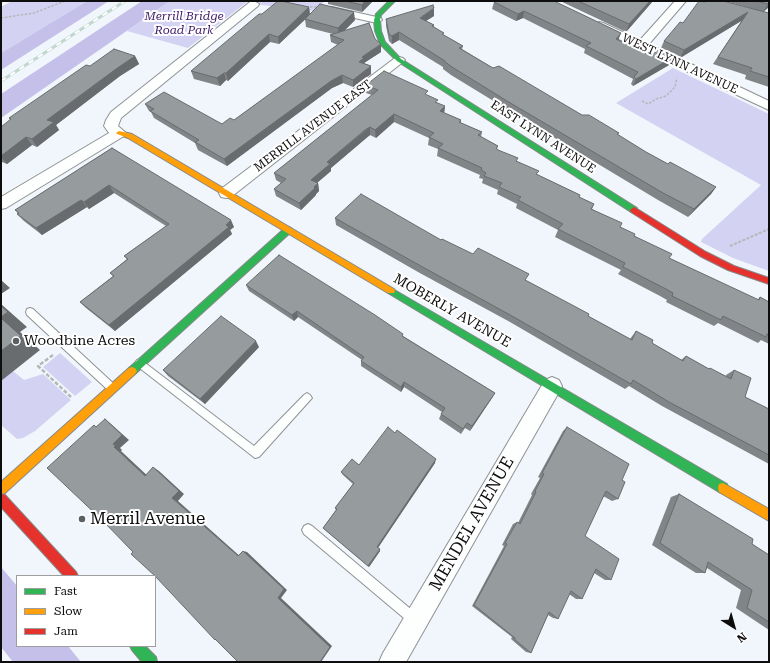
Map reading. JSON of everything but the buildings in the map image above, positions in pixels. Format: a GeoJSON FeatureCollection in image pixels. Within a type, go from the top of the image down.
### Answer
{"type":"FeatureCollection","features":[{"type":"Feature","properties":{"kind":"street"},"geometry":{"type":"LineString","coordinates":[[319,7],[377,20],[379,14],[392,1]]}},
{"type":"Feature","properties":{"kind":"street"},"geometry":{"type":"LineString","coordinates":[[641,46],[681,1]]}},
{"type":"Feature","properties":{"kind":"street"},"geometry":{"type":"LineString","coordinates":[[119,133],[113,130],[111,126],[112,120],[116,115],[254,4]]}},
{"type":"Feature","properties":{"kind":"street","name":"EAST LYNN AVENUE"},"geometry":{"type":"LineString","coordinates":[[377,20],[382,43],[399,60],[703,254],[731,268],[769,281]]}},
{"type":"Feature","properties":{"kind":"street","name":"WEST LYNN AVENUE"},"geometry":{"type":"LineString","coordinates":[[592,22],[769,106]]}},
{"type":"Feature","properties":{"kind":"street","name":"MERRILL AVENUE EAST"},"geometry":{"type":"LineString","coordinates":[[226,193],[399,60]]}},
{"type":"Feature","properties":{"kind":"street"},"geometry":{"type":"LineString","coordinates":[[1,204],[119,133]]}},
{"type":"Feature","properties":{"kind":"street","name":"MOBERLY AVENUE"},"geometry":{"type":"LineString","coordinates":[[119,133],[130,136],[769,515]]}},
{"type":"Feature","properties":{"kind":"street"},"geometry":{"type":"LineString","coordinates":[[1,489],[288,230]]}},
{"type":"Feature","properties":{"kind":"street","name":"MENDEL AVENUE"},"geometry":{"type":"LineString","coordinates":[[392,662],[552,386]]}},
{"type":"Feature","properties":{"kind":"street"},"geometry":{"type":"LineString","coordinates":[[1,499],[71,575]]}},
{"type":"Feature","properties":{"kind":"street"},"geometry":{"type":"LineString","coordinates":[[137,647],[151,662]]}},
{"type":"Feature","properties":{"kind":"lane"},"geometry":{"type":"LineString","coordinates":[[30,312],[112,388]]}},
{"type":"Feature","properties":{"kind":"lane"},"geometry":{"type":"LineString","coordinates":[[140,363],[255,453],[307,398]]}},
{"type":"Feature","properties":{"kind":"lane"},"geometry":{"type":"LineString","coordinates":[[308,530],[416,620]]}},
{"type":"Feature","properties":{"kind":"path"},"geometry":{"type":"LineString","coordinates":[[1,18],[34,14],[65,1]]}},
{"type":"Feature","properties":{"kind":"path"},"geometry":{"type":"LineString","coordinates":[[303,7],[319,7]]}},
{"type":"Feature","properties":{"kind":"path"},"geometry":{"type":"LineString","coordinates":[[642,101],[648,104],[668,94],[675,87],[678,74]]}},
{"type":"Feature","properties":{"kind":"path"},"geometry":{"type":"LineString","coordinates":[[660,98],[664,101]]}},
{"type":"Feature","properties":{"kind":"path"},"geometry":{"type":"LineString","coordinates":[[729,246],[769,229]]}},
{"type":"Feature","properties":{"kind":"path"},"geometry":{"type":"LineString","coordinates":[[66,345],[38,366],[75,401]]}},
{"type":"Feature","properties":{"kind":"green space"},"geometry":{"type":"Polygon","coordinates":[[[12,1],[87,1],[1,53],[1,7],[12,1]]]}},
{"type":"Feature","properties":{"kind":"green space","name":"Merrill Bridge Road Park"},"geometry":{"type":"Polygon","coordinates":[[[170,1],[325,1],[314,11],[247,2],[188,48],[127,31],[170,1]]]}},
{"type":"Feature","properties":{"kind":"green space"},"geometry":{"type":"Polygon","coordinates":[[[673,68],[769,114],[769,271],[733,258],[701,242],[702,239],[761,185],[616,103],[673,68]]]}},
{"type":"Feature","properties":{"kind":"green space"},"geometry":{"type":"Polygon","coordinates":[[[60,353],[92,382],[75,396],[43,367],[60,353]]]}},
{"type":"Feature","properties":{"kind":"green space"},"geometry":{"type":"Polygon","coordinates":[[[13,371],[24,380],[43,374],[71,400],[35,431],[23,438],[17,439],[1,425],[1,381],[13,371]]]}},
{"type":"Feature","properties":{"kind":"shaded area"},"geometry":{"type":"Polygon","coordinates":[[[87,1],[109,1],[1,70],[1,53],[87,1]]]}},
{"type":"Feature","properties":{"kind":"shaded area"},"geometry":{"type":"Polygon","coordinates":[[[142,1],[170,1],[1,118],[1,94],[142,1]]]}},
{"type":"Feature","properties":{"kind":"shaded area"},"geometry":{"type":"Polygon","coordinates":[[[1,567],[16,585],[16,647],[69,647],[81,662],[13,662],[1,647],[1,567]]]}},
{"type":"Feature","properties":{"kind":"railway"},"geometry":{"type":"LineString","coordinates":[[1,81],[125,1]]}},
{"type":"Feature","properties":{"kind":"traffic: fast"},"geometry":{"type":"LineString","coordinates":[[392,1],[379,14],[377,20],[378,31],[382,43],[399,60],[634,210]]}},
{"type":"Feature","properties":{"kind":"traffic: fast"},"geometry":{"type":"LineString","coordinates":[[132,371],[288,230]]}},
{"type":"Feature","properties":{"kind":"traffic: fast"},"geometry":{"type":"LineString","coordinates":[[391,291],[723,488]]}},
{"type":"Feature","properties":{"kind":"traffic: fast"},"geometry":{"type":"LineString","coordinates":[[137,647],[151,662]]}},
{"type":"Feature","properties":{"kind":"traffic: slow"},"geometry":{"type":"LineString","coordinates":[[119,133],[130,136],[391,291]]}},
{"type":"Feature","properties":{"kind":"traffic: slow"},"geometry":{"type":"LineString","coordinates":[[1,489],[132,371]]}},
{"type":"Feature","properties":{"kind":"traffic: slow"},"geometry":{"type":"LineString","coordinates":[[723,488],[769,515]]}},
{"type":"Feature","properties":{"kind":"traffic: jam"},"geometry":{"type":"LineString","coordinates":[[634,210],[703,254],[731,268],[769,281]]}},
{"type":"Feature","properties":{"kind":"traffic: jam"},"geometry":{"type":"LineString","coordinates":[[1,499],[71,575]]}},
{"type":"Feature","properties":{"kind":"place","name":"Woodbine Acres"},"geometry":{"type":"Point","coordinates":[16,341]}},
{"type":"Feature","properties":{"kind":"place","name":"Merril Avenue"},"geometry":{"type":"Point","coordinates":[82,519]}}]}
